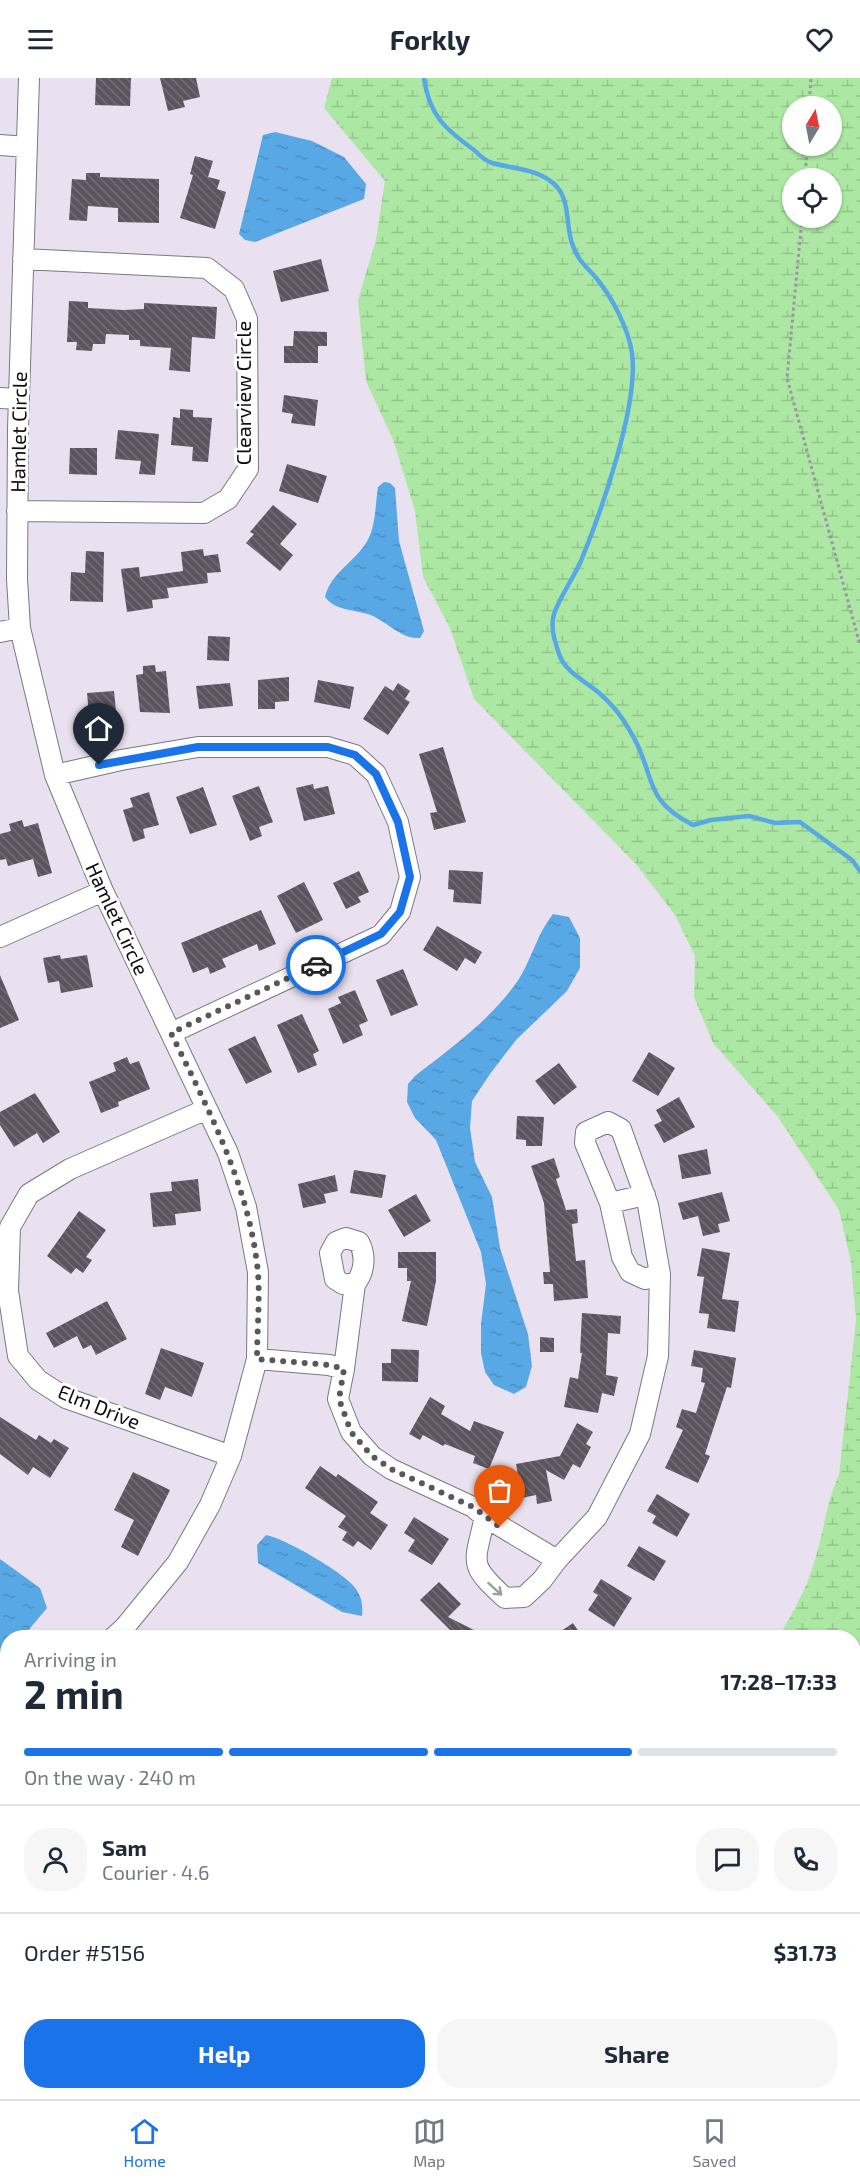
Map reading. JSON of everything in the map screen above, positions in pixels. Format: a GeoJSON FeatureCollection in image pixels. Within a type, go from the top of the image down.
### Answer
{"type":"FeatureCollection","features":[{"type":"Feature","properties":{"kind":"street","name":"Hamlet Circle"},"geometry":{"type":"LineString","coordinates":[[29,78],[23,259],[9,398],[17,511],[20,628],[55,775],[103,891],[228,1153],[246,1207],[258,1272],[257,1359],[231,1456],[210,1505],[178,1562],[122,1630]]}},
{"type":"Feature","properties":{"kind":"street"},"geometry":{"type":"LineString","coordinates":[[0,145],[27,147]]}},
{"type":"Feature","properties":{"kind":"street","name":"Clearview Circle"},"geometry":{"type":"LineString","coordinates":[[17,511],[204,513],[228,499],[248,469],[247,319],[234,289],[207,268],[23,259]]}},
{"type":"Feature","properties":{"kind":"street"},"geometry":{"type":"LineString","coordinates":[[0,632],[20,628]]}},
{"type":"Feature","properties":{"kind":"street"},"geometry":{"type":"LineString","coordinates":[[55,775],[121,760],[198,747],[328,747],[355,755],[376,774],[398,822],[410,877],[400,912],[381,934],[171,1033]]}},
{"type":"Feature","properties":{"kind":"street"},"geometry":{"type":"LineString","coordinates":[[0,937],[103,891]]}},
{"type":"Feature","properties":{"kind":"street","name":"Elm Drive"},"geometry":{"type":"LineString","coordinates":[[207,1109],[70,1169],[30,1194],[10,1227],[8,1292],[18,1356],[38,1380],[66,1398],[231,1456]]}},
{"type":"Feature","properties":{"kind":"street"},"geometry":{"type":"LineString","coordinates":[[485,1517],[476,1560],[480,1575],[506,1598],[524,1597],[542,1580],[557,1560],[597,1517],[640,1434],[657,1356],[660,1274],[645,1195],[621,1129],[608,1122],[586,1132],[585,1143],[610,1203],[622,1257],[630,1272],[645,1279],[660,1274]]}},
{"type":"Feature","properties":{"kind":"street"},"geometry":{"type":"LineString","coordinates":[[610,1203],[645,1195]]}},
{"type":"Feature","properties":{"kind":"street"},"geometry":{"type":"LineString","coordinates":[[355,1284],[339,1399],[351,1432],[372,1456],[391,1469],[473,1507],[485,1517],[557,1560]]}},
{"type":"Feature","properties":{"kind":"street"},"geometry":{"type":"LineString","coordinates":[[257,1359],[329,1365],[344,1369]]}},
{"type":"Feature","properties":{"kind":"path"},"geometry":{"type":"LineString","coordinates":[[810,96],[811,78]]}},
{"type":"Feature","properties":{"kind":"path"},"geometry":{"type":"LineString","coordinates":[[801,228],[787,378],[860,645]]}},
{"type":"Feature","properties":{"kind":"green space"},"geometry":{"type":"Polygon","coordinates":[[[332,78],[860,78],[860,1630],[782,1630],[811,1573],[839,1475],[856,1320],[851,1262],[839,1210],[778,1117],[713,1043],[694,997],[695,956],[675,915],[636,864],[474,699],[450,628],[423,577],[415,511],[394,442],[366,381],[358,300],[376,240],[385,181],[324,108],[332,78]]]}},
{"type":"Feature","properties":{"kind":"water"},"geometry":{"type":"Polygon","coordinates":[[[275,132],[312,141],[344,157],[366,184],[364,199],[255,242],[245,240],[239,234],[263,135],[275,132]]]}},
{"type":"Feature","properties":{"kind":"water"},"geometry":{"type":"Polygon","coordinates":[[[384,482],[390,483],[395,488],[399,541],[424,631],[420,638],[401,634],[373,616],[341,608],[325,597],[331,582],[368,540],[373,526],[378,487],[384,482]]]}},
{"type":"Feature","properties":{"kind":"water"},"geometry":{"type":"Polygon","coordinates":[[[553,914],[569,917],[580,938],[580,968],[567,991],[516,1040],[472,1101],[470,1128],[475,1162],[492,1197],[500,1248],[528,1334],[532,1366],[526,1387],[514,1394],[494,1385],[485,1372],[481,1353],[481,1324],[486,1284],[481,1252],[436,1140],[415,1118],[407,1102],[408,1084],[471,1032],[497,1007],[524,971],[553,914]]]}},
{"type":"Feature","properties":{"kind":"water"},"geometry":{"type":"Polygon","coordinates":[[[266,1535],[314,1558],[350,1582],[361,1599],[362,1616],[342,1612],[258,1563],[257,1545],[266,1535]]]}},
{"type":"Feature","properties":{"kind":"water"},"geometry":{"type":"Polygon","coordinates":[[[0,1559],[40,1588],[47,1608],[29,1630],[0,1630],[0,1559]]]}},
{"type":"Feature","properties":{"kind":"building"},"geometry":{"type":"Polygon","coordinates":[[[96,78],[131,78],[130,106],[95,105],[96,78]]]}},
{"type":"Feature","properties":{"kind":"building"},"geometry":{"type":"Polygon","coordinates":[[[160,78],[196,78],[200,97],[183,101],[185,107],[168,111],[160,78]]]}},
{"type":"Feature","properties":{"kind":"building"},"geometry":{"type":"Polygon","coordinates":[[[195,156],[213,161],[208,177],[220,180],[217,189],[226,192],[215,229],[180,218],[193,175],[190,174],[195,156]]]}},
{"type":"Feature","properties":{"kind":"building"},"geometry":{"type":"Polygon","coordinates":[[[86,173],[100,173],[100,177],[159,179],[159,223],[118,222],[118,208],[88,206],[87,221],[69,220],[72,179],[86,180],[86,173]]]}},
{"type":"Feature","properties":{"kind":"building"},"geometry":{"type":"Polygon","coordinates":[[[321,259],[329,291],[281,302],[273,271],[321,259]]]}},
{"type":"Feature","properties":{"kind":"building"},"geometry":{"type":"Polygon","coordinates":[[[69,301],[88,302],[88,308],[123,310],[144,309],[144,303],[217,307],[215,339],[192,337],[190,372],[169,370],[171,348],[140,346],[140,340],[129,340],[129,335],[106,334],[105,344],[93,344],[92,351],[76,350],[77,342],[67,342],[69,301]]]}},
{"type":"Feature","properties":{"kind":"building"},"geometry":{"type":"Polygon","coordinates":[[[294,331],[327,332],[327,346],[318,346],[318,363],[284,363],[284,346],[293,346],[294,331]]]}},
{"type":"Feature","properties":{"kind":"building"},"geometry":{"type":"Polygon","coordinates":[[[284,395],[318,400],[315,426],[291,423],[293,414],[282,412],[284,395]]]}},
{"type":"Feature","properties":{"kind":"building"},"geometry":{"type":"Polygon","coordinates":[[[180,409],[193,410],[193,417],[212,418],[208,462],[192,461],[193,447],[171,445],[173,417],[180,418],[180,409]]]}},
{"type":"Feature","properties":{"kind":"building"},"geometry":{"type":"Polygon","coordinates":[[[118,430],[159,434],[155,475],[139,474],[141,461],[115,459],[118,430]]]}},
{"type":"Feature","properties":{"kind":"building"},"geometry":{"type":"Polygon","coordinates":[[[70,448],[97,448],[97,475],[69,474],[70,448]]]}},
{"type":"Feature","properties":{"kind":"building"},"geometry":{"type":"Polygon","coordinates":[[[287,464],[327,476],[318,503],[279,491],[287,464]]]}},
{"type":"Feature","properties":{"kind":"building"},"geometry":{"type":"Polygon","coordinates":[[[273,505],[297,524],[280,544],[293,555],[280,571],[246,543],[254,534],[250,532],[273,505]]]}},
{"type":"Feature","properties":{"kind":"building"},"geometry":{"type":"Polygon","coordinates":[[[203,549],[204,556],[218,554],[221,572],[207,573],[208,583],[167,588],[169,598],[152,600],[153,608],[127,612],[121,569],[139,567],[140,577],[183,571],[181,552],[203,549]]]}},
{"type":"Feature","properties":{"kind":"building"},"geometry":{"type":"Polygon","coordinates":[[[86,551],[104,552],[103,602],[70,601],[71,572],[85,573],[86,551]]]}},
{"type":"Feature","properties":{"kind":"building"},"geometry":{"type":"Polygon","coordinates":[[[208,636],[230,637],[229,661],[207,660],[208,636]]]}},
{"type":"Feature","properties":{"kind":"building"},"geometry":{"type":"Polygon","coordinates":[[[155,665],[156,672],[166,671],[170,713],[140,712],[136,675],[143,674],[143,666],[155,665]]]}},
{"type":"Feature","properties":{"kind":"building"},"geometry":{"type":"Polygon","coordinates":[[[289,677],[289,701],[275,702],[275,709],[258,709],[258,680],[289,677]]]}},
{"type":"Feature","properties":{"kind":"building"},"geometry":{"type":"Polygon","coordinates":[[[318,680],[354,687],[350,709],[314,702],[318,680]]]}},
{"type":"Feature","properties":{"kind":"building"},"geometry":{"type":"Polygon","coordinates":[[[230,683],[233,706],[199,709],[196,686],[230,683]]]}},
{"type":"Feature","properties":{"kind":"building"},"geometry":{"type":"Polygon","coordinates":[[[398,683],[410,691],[405,699],[410,702],[388,735],[363,719],[385,686],[393,691],[398,683]]]}},
{"type":"Feature","properties":{"kind":"building"},"geometry":{"type":"Polygon","coordinates":[[[114,691],[117,721],[103,722],[102,713],[89,715],[87,693],[114,691]]]}},
{"type":"Feature","properties":{"kind":"building"},"geometry":{"type":"Polygon","coordinates":[[[443,747],[466,822],[434,830],[430,813],[437,812],[419,754],[443,747]]]}},
{"type":"Feature","properties":{"kind":"building"},"geometry":{"type":"Polygon","coordinates":[[[313,784],[314,789],[328,786],[335,814],[304,821],[296,788],[313,784]]]}},
{"type":"Feature","properties":{"kind":"building"},"geometry":{"type":"Polygon","coordinates":[[[259,786],[273,822],[259,827],[262,836],[250,841],[232,796],[259,786]]]}},
{"type":"Feature","properties":{"kind":"building"},"geometry":{"type":"Polygon","coordinates":[[[203,787],[217,825],[190,834],[176,797],[203,787]]]}},
{"type":"Feature","properties":{"kind":"building"},"geometry":{"type":"Polygon","coordinates":[[[149,792],[159,825],[143,829],[145,838],[133,842],[123,810],[133,807],[130,798],[149,792]]]}},
{"type":"Feature","properties":{"kind":"building"},"geometry":{"type":"Polygon","coordinates":[[[22,820],[24,827],[38,823],[52,873],[38,877],[33,859],[8,866],[6,859],[0,860],[0,834],[11,831],[9,824],[22,820]]]}},
{"type":"Feature","properties":{"kind":"building"},"geometry":{"type":"Polygon","coordinates":[[[449,870],[483,872],[481,904],[453,902],[454,890],[448,889],[449,870]]]}},
{"type":"Feature","properties":{"kind":"building"},"geometry":{"type":"Polygon","coordinates":[[[359,871],[369,892],[358,897],[361,902],[346,909],[333,883],[359,871]]]}},
{"type":"Feature","properties":{"kind":"building"},"geometry":{"type":"Polygon","coordinates":[[[304,882],[323,920],[296,933],[277,896],[304,882]]]}},
{"type":"Feature","properties":{"kind":"building"},"geometry":{"type":"Polygon","coordinates":[[[261,910],[276,944],[259,951],[257,944],[222,959],[226,967],[210,974],[208,967],[193,973],[181,943],[261,910]]]}},
{"type":"Feature","properties":{"kind":"building"},"geometry":{"type":"Polygon","coordinates":[[[437,926],[482,952],[475,964],[465,958],[457,971],[423,950],[437,926]]]}},
{"type":"Feature","properties":{"kind":"building"},"geometry":{"type":"Polygon","coordinates":[[[60,955],[61,959],[87,955],[93,987],[61,993],[59,981],[48,983],[43,958],[60,955]]]}},
{"type":"Feature","properties":{"kind":"building"},"geometry":{"type":"Polygon","coordinates":[[[403,969],[418,1005],[391,1016],[376,980],[403,969]]]}},
{"type":"Feature","properties":{"kind":"building"},"geometry":{"type":"Polygon","coordinates":[[[0,975],[19,1020],[0,1028],[0,975]]]}},
{"type":"Feature","properties":{"kind":"building"},"geometry":{"type":"Polygon","coordinates":[[[355,990],[368,1021],[359,1025],[363,1035],[343,1044],[328,1009],[341,1003],[338,997],[355,990]]]}},
{"type":"Feature","properties":{"kind":"building"},"geometry":{"type":"Polygon","coordinates":[[[302,1014],[319,1051],[313,1054],[317,1065],[298,1073],[277,1025],[302,1014]]]}},
{"type":"Feature","properties":{"kind":"building"},"geometry":{"type":"Polygon","coordinates":[[[255,1036],[272,1072],[246,1084],[228,1049],[255,1036]]]}},
{"type":"Feature","properties":{"kind":"building"},"geometry":{"type":"Polygon","coordinates":[[[649,1052],[675,1068],[658,1096],[632,1081],[649,1052]]]}},
{"type":"Feature","properties":{"kind":"building"},"geometry":{"type":"Polygon","coordinates":[[[127,1057],[130,1064],[139,1061],[150,1089],[118,1102],[119,1106],[101,1113],[89,1082],[116,1071],[113,1063],[127,1057]]]}},
{"type":"Feature","properties":{"kind":"building"},"geometry":{"type":"Polygon","coordinates":[[[559,1063],[577,1087],[554,1105],[535,1081],[559,1063]]]}},
{"type":"Feature","properties":{"kind":"building"},"geometry":{"type":"Polygon","coordinates":[[[35,1093],[60,1132],[43,1143],[37,1133],[14,1147],[0,1125],[0,1112],[35,1093]]]}},
{"type":"Feature","properties":{"kind":"building"},"geometry":{"type":"Polygon","coordinates":[[[679,1097],[695,1127],[664,1143],[654,1125],[662,1121],[656,1110],[679,1097]]]}},
{"type":"Feature","properties":{"kind":"building"},"geometry":{"type":"Polygon","coordinates":[[[517,1116],[544,1117],[542,1146],[526,1146],[526,1140],[516,1139],[517,1116]]]}},
{"type":"Feature","properties":{"kind":"building"},"geometry":{"type":"Polygon","coordinates":[[[707,1149],[711,1174],[682,1179],[678,1155],[707,1149]]]}},
{"type":"Feature","properties":{"kind":"building"},"geometry":{"type":"Polygon","coordinates":[[[554,1158],[560,1177],[556,1179],[566,1210],[577,1209],[578,1223],[572,1224],[576,1261],[585,1260],[588,1298],[554,1301],[553,1284],[544,1284],[543,1272],[550,1272],[544,1203],[531,1166],[554,1158]]]}},
{"type":"Feature","properties":{"kind":"building"},"geometry":{"type":"Polygon","coordinates":[[[354,1170],[386,1175],[382,1198],[350,1193],[354,1170]]]}},
{"type":"Feature","properties":{"kind":"building"},"geometry":{"type":"Polygon","coordinates":[[[335,1175],[338,1191],[324,1194],[326,1203],[303,1208],[298,1184],[335,1175]]]}},
{"type":"Feature","properties":{"kind":"building"},"geometry":{"type":"Polygon","coordinates":[[[198,1179],[201,1211],[175,1214],[176,1225],[153,1227],[150,1193],[172,1191],[171,1182],[198,1179]]]}},
{"type":"Feature","properties":{"kind":"building"},"geometry":{"type":"Polygon","coordinates":[[[722,1192],[730,1221],[718,1224],[720,1232],[703,1236],[698,1216],[683,1220],[678,1203],[722,1192]]]}},
{"type":"Feature","properties":{"kind":"building"},"geometry":{"type":"Polygon","coordinates":[[[416,1194],[431,1221],[404,1237],[388,1210],[416,1194]]]}},
{"type":"Feature","properties":{"kind":"building"},"geometry":{"type":"Polygon","coordinates":[[[79,1211],[106,1230],[86,1257],[92,1260],[83,1273],[76,1268],[71,1274],[47,1256],[79,1211]]]}},
{"type":"Feature","properties":{"kind":"building"},"geometry":{"type":"Polygon","coordinates":[[[702,1248],[730,1253],[722,1299],[739,1301],[735,1332],[707,1328],[709,1314],[699,1313],[704,1277],[697,1276],[702,1248]]]}},
{"type":"Feature","properties":{"kind":"building"},"geometry":{"type":"Polygon","coordinates":[[[398,1252],[436,1252],[436,1281],[427,1326],[402,1321],[411,1281],[407,1281],[407,1268],[398,1268],[398,1252]]]}},
{"type":"Feature","properties":{"kind":"building"},"geometry":{"type":"Polygon","coordinates":[[[107,1301],[127,1339],[96,1355],[91,1345],[83,1349],[77,1336],[54,1348],[46,1333],[107,1301]]]}},
{"type":"Feature","properties":{"kind":"building"},"geometry":{"type":"Polygon","coordinates":[[[582,1313],[621,1316],[620,1334],[608,1333],[606,1375],[618,1377],[614,1396],[602,1393],[598,1413],[564,1407],[570,1377],[578,1379],[582,1353],[580,1353],[582,1313]]]}},
{"type":"Feature","properties":{"kind":"building"},"geometry":{"type":"Polygon","coordinates":[[[540,1337],[554,1338],[554,1352],[540,1352],[540,1337]]]}},
{"type":"Feature","properties":{"kind":"building"},"geometry":{"type":"Polygon","coordinates":[[[161,1348],[204,1363],[192,1397],[165,1387],[160,1400],[145,1394],[161,1348]]]}},
{"type":"Feature","properties":{"kind":"building"},"geometry":{"type":"Polygon","coordinates":[[[391,1349],[419,1350],[418,1382],[382,1381],[382,1363],[391,1363],[391,1349]]]}},
{"type":"Feature","properties":{"kind":"building"},"geometry":{"type":"Polygon","coordinates":[[[694,1350],[736,1358],[731,1388],[727,1387],[705,1454],[710,1456],[698,1483],[665,1468],[683,1430],[676,1427],[682,1409],[696,1413],[705,1383],[701,1382],[703,1368],[691,1366],[694,1350]]]}},
{"type":"Feature","properties":{"kind":"building"},"geometry":{"type":"Polygon","coordinates":[[[430,1397],[445,1406],[441,1414],[470,1431],[474,1421],[504,1432],[489,1469],[473,1463],[475,1456],[445,1444],[443,1446],[423,1435],[420,1440],[409,1434],[430,1397]]]}},
{"type":"Feature","properties":{"kind":"building"},"geometry":{"type":"Polygon","coordinates":[[[0,1417],[36,1440],[39,1435],[51,1443],[54,1439],[69,1448],[50,1478],[33,1467],[28,1475],[0,1454],[0,1417]]]}},
{"type":"Feature","properties":{"kind":"building"},"geometry":{"type":"Polygon","coordinates":[[[577,1423],[593,1432],[586,1444],[591,1447],[580,1468],[573,1464],[564,1480],[546,1470],[552,1501],[537,1504],[536,1495],[522,1498],[516,1464],[560,1456],[577,1423]]]}},
{"type":"Feature","properties":{"kind":"building"},"geometry":{"type":"Polygon","coordinates":[[[320,1466],[336,1477],[338,1474],[378,1502],[370,1513],[388,1525],[371,1550],[358,1541],[353,1547],[342,1540],[347,1532],[338,1527],[346,1516],[305,1488],[320,1466]]]}},
{"type":"Feature","properties":{"kind":"building"},"geometry":{"type":"Polygon","coordinates":[[[133,1472],[170,1490],[138,1556],[121,1547],[134,1520],[114,1510],[133,1472]]]}},
{"type":"Feature","properties":{"kind":"building"},"geometry":{"type":"Polygon","coordinates":[[[657,1494],[690,1514],[677,1537],[652,1523],[656,1516],[647,1511],[657,1494]]]}},
{"type":"Feature","properties":{"kind":"building"},"geometry":{"type":"Polygon","coordinates":[[[414,1517],[449,1539],[432,1565],[408,1551],[415,1540],[404,1533],[414,1517]]]}},
{"type":"Feature","properties":{"kind":"building"},"geometry":{"type":"Polygon","coordinates":[[[639,1546],[666,1561],[654,1581],[627,1566],[639,1546]]]}},
{"type":"Feature","properties":{"kind":"building"},"geometry":{"type":"Polygon","coordinates":[[[601,1579],[632,1598],[614,1627],[588,1610],[598,1595],[593,1592],[601,1579]]]}},
{"type":"Feature","properties":{"kind":"building"},"geometry":{"type":"Polygon","coordinates":[[[439,1582],[461,1604],[448,1617],[474,1630],[450,1630],[420,1600],[439,1582]]]}},
{"type":"Feature","properties":{"kind":"building"},"geometry":{"type":"Polygon","coordinates":[[[573,1623],[578,1630],[563,1630],[573,1623]]]}},
{"type":"Feature","properties":{"kind":"waterway"},"geometry":{"type":"LineString","coordinates":[[424,78],[430,102],[440,120],[487,161],[536,173],[557,186],[565,202],[570,238],[575,251],[609,295],[630,343],[633,375],[630,401],[617,458],[581,561],[554,614],[553,629],[562,660],[571,671],[603,696],[620,715],[638,746],[657,795],[676,815],[693,825],[711,820],[749,816],[775,823],[800,822],[852,860],[860,871]]}},
{"type":"Feature","properties":{"kind":"way so far"},"geometry":{"type":"LineString","coordinates":[[316,965],[171,1033],[228,1153],[246,1207],[258,1272],[257,1359],[329,1365],[344,1369],[339,1399],[351,1432],[372,1456],[391,1469],[473,1507],[500,1527]]}},
{"type":"Feature","properties":{"kind":"route"},"geometry":{"type":"LineString","coordinates":[[99,765],[198,747],[328,747],[355,755],[376,774],[398,822],[410,877],[400,912],[381,934],[316,965]]}}]}
